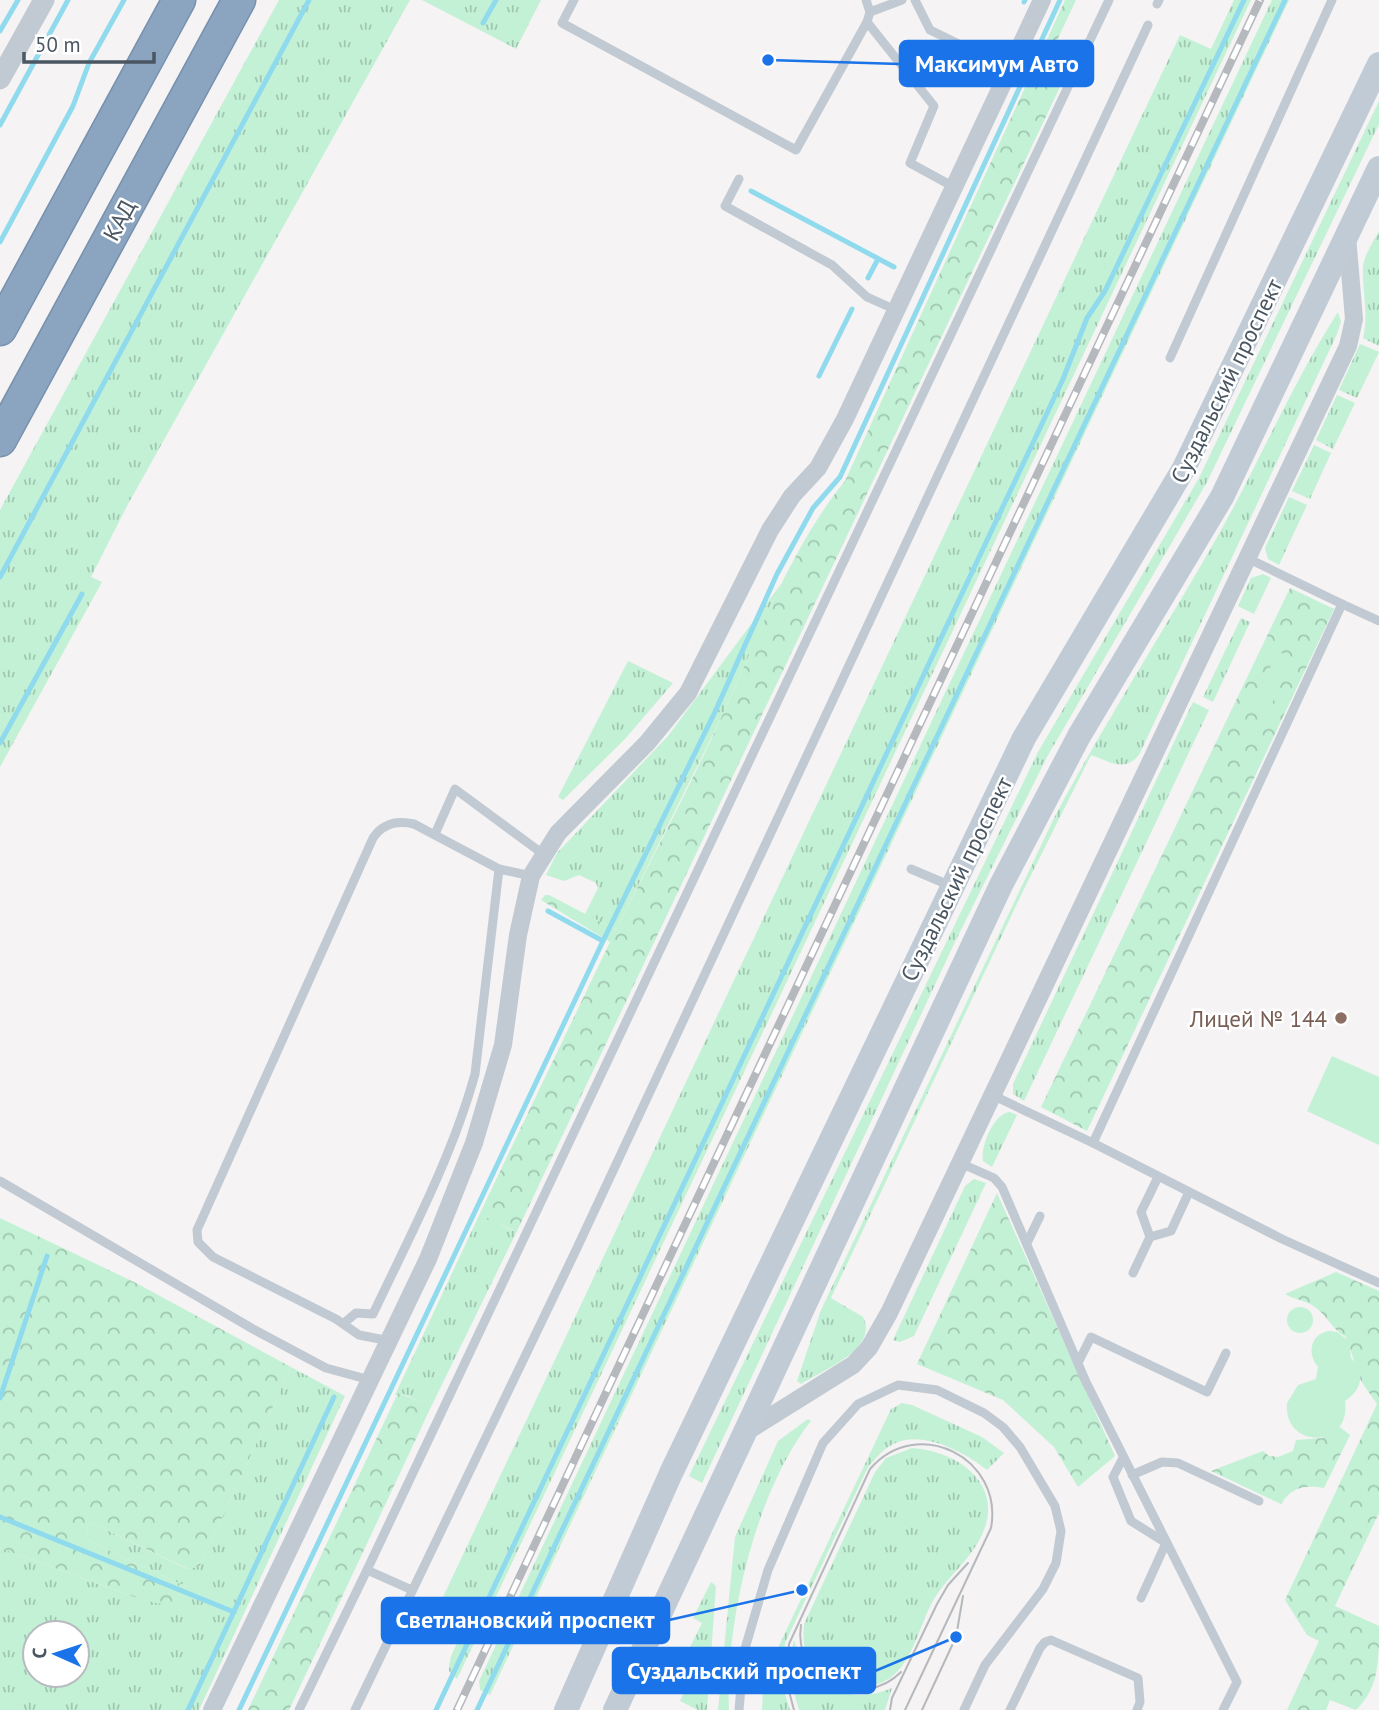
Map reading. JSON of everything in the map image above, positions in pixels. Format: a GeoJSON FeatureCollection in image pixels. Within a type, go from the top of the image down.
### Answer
{"type":"FeatureCollection","features":[{"type":"Feature","properties":{"kind":"highway"},"geometry":{"type":"LineString","coordinates":[[0,329],[179,0]]}},
{"type":"Feature","properties":{"kind":"highway","name":"КАД"},"geometry":{"type":"LineString","coordinates":[[0,440],[239,0]]}},
{"type":"Feature","properties":{"kind":"main road","name":"Суздальский проспект"},"geometry":{"type":"LineString","coordinates":[[566,1710],[671,1473],[1024,738],[1164,504],[1214,411],[1379,64]]}},
{"type":"Feature","properties":{"kind":"main road","name":"Суздальский проспект"},"geometry":{"type":"LineString","coordinates":[[615,1710],[749,1430],[1001,885],[1079,736],[1222,497],[1347,236],[1376,183]]}},
{"type":"Feature","properties":{"kind":"street"},"geometry":{"type":"LineString","coordinates":[[0,79],[44,0]]}},
{"type":"Feature","properties":{"kind":"street"},"geometry":{"type":"LineString","coordinates":[[212,1710],[428,1259],[474,1143],[503,1045],[518,935],[531,876],[558,833],[647,743],[688,694],[769,530],[792,496],[818,468],[845,419],[1042,0]]}},
{"type":"Feature","properties":{"kind":"street"},"geometry":{"type":"LineString","coordinates":[[749,1430],[853,1365],[869,1348],[889,1313],[1348,346],[1354,319],[1347,236]]}},
{"type":"Feature","properties":{"kind":"lane"},"geometry":{"type":"LineString","coordinates":[[574,0],[562,23],[796,150],[867,22],[870,12],[866,0]]}},
{"type":"Feature","properties":{"kind":"lane"},"geometry":{"type":"LineString","coordinates":[[870,12],[902,0]]}},
{"type":"Feature","properties":{"kind":"lane"},"geometry":{"type":"LineString","coordinates":[[915,0],[930,30],[1010,69]]}},
{"type":"Feature","properties":{"kind":"lane"},"geometry":{"type":"LineString","coordinates":[[299,1710],[1109,0]]}},
{"type":"Feature","properties":{"kind":"lane"},"geometry":{"type":"LineString","coordinates":[[1170,358],[1332,0]]}},
{"type":"Feature","properties":{"kind":"lane"},"geometry":{"type":"LineString","coordinates":[[867,22],[934,106],[910,163],[954,187]]}},
{"type":"Feature","properties":{"kind":"lane"},"geometry":{"type":"LineString","coordinates":[[355,1710],[589,1222],[1148,25]]}},
{"type":"Feature","properties":{"kind":"lane"},"geometry":{"type":"LineString","coordinates":[[738,178],[725,206],[832,265],[867,297],[896,310]]}},
{"type":"Feature","properties":{"kind":"lane"},"geometry":{"type":"LineString","coordinates":[[1247,558],[1379,621]]}},
{"type":"Feature","properties":{"kind":"lane"},"geometry":{"type":"LineString","coordinates":[[1093,1143],[1342,604]]}},
{"type":"Feature","properties":{"kind":"lane"},"geometry":{"type":"LineString","coordinates":[[435,834],[455,789],[543,854]]}},
{"type":"Feature","properties":{"kind":"lane"},"geometry":{"type":"LineString","coordinates":[[390,1341],[359,1335],[344,1323],[213,1257],[198,1242],[197,1230],[380,827],[403,822],[435,834],[499,869],[531,876]]}},
{"type":"Feature","properties":{"kind":"lane"},"geometry":{"type":"LineString","coordinates":[[344,1323],[356,1313],[373,1314],[429,1195],[468,1099],[475,1074],[499,869]]}},
{"type":"Feature","properties":{"kind":"lane"},"geometry":{"type":"LineString","coordinates":[[911,869],[953,887]]}},
{"type":"Feature","properties":{"kind":"lane"},"geometry":{"type":"LineString","coordinates":[[992,1095],[1379,1283]]}},
{"type":"Feature","properties":{"kind":"lane"},"geometry":{"type":"LineString","coordinates":[[960,1163],[993,1178],[1002,1187],[1078,1363],[1237,1682],[1223,1710]]}},
{"type":"Feature","properties":{"kind":"lane"},"geometry":{"type":"LineString","coordinates":[[1133,1273],[1150,1237],[1141,1212],[1158,1177]]}},
{"type":"Feature","properties":{"kind":"lane"},"geometry":{"type":"LineString","coordinates":[[0,1181],[253,1329],[326,1368],[371,1380]]}},
{"type":"Feature","properties":{"kind":"lane"},"geometry":{"type":"LineString","coordinates":[[1150,1237],[1171,1231],[1189,1192]]}},
{"type":"Feature","properties":{"kind":"lane"},"geometry":{"type":"LineString","coordinates":[[1027,1243],[1040,1216]]}},
{"type":"Feature","properties":{"kind":"lane"},"geometry":{"type":"LineString","coordinates":[[1078,1363],[1091,1337],[1207,1392],[1226,1353]]}},
{"type":"Feature","properties":{"kind":"lane"},"geometry":{"type":"LineString","coordinates":[[739,1710],[744,1652],[768,1570],[823,1443],[858,1404],[898,1385],[936,1390],[984,1413],[1003,1427],[1020,1447],[1055,1506],[1061,1531],[1056,1563],[1043,1589],[985,1665],[964,1710]]}},
{"type":"Feature","properties":{"kind":"lane"},"geometry":{"type":"LineString","coordinates":[[1124,1458],[1113,1477],[1131,1521],[1166,1543]]}},
{"type":"Feature","properties":{"kind":"lane"},"geometry":{"type":"LineString","coordinates":[[1132,1475],[1162,1462],[1178,1463],[1259,1501]]}},
{"type":"Feature","properties":{"kind":"lane"},"geometry":{"type":"LineString","coordinates":[[1140,1598],[1166,1543]]}},
{"type":"Feature","properties":{"kind":"lane"},"geometry":{"type":"LineString","coordinates":[[367,1570],[411,1590]]}},
{"type":"Feature","properties":{"kind":"lane"},"geometry":{"type":"LineString","coordinates":[[1010,1710],[1040,1648],[1051,1640],[1138,1678],[1140,1702],[1137,1710]]}},
{"type":"Feature","properties":{"kind":"green space"},"geometry":{"type":"Polygon","coordinates":[[[279,0],[410,0],[127,506],[91,577],[102,582],[0,767],[0,510],[279,0]]]}},
{"type":"Feature","properties":{"kind":"green space"},"geometry":{"type":"Polygon","coordinates":[[[422,0],[541,0],[516,49],[422,0]]]}},
{"type":"Feature","properties":{"kind":"green space"},"geometry":{"type":"Polygon","coordinates":[[[1065,0],[1076,0],[1054,47],[1066,53],[1069,68],[518,1229],[514,1231],[485,1217],[482,1209],[610,942],[541,900],[545,895],[549,895],[616,930],[709,743],[791,565],[825,508],[845,481],[1065,0]]]}},
{"type":"Feature","properties":{"kind":"green space"},"geometry":{"type":"Polygon","coordinates":[[[1234,0],[1251,0],[457,1679],[449,1671],[450,1659],[461,1636],[461,1620],[443,1597],[1180,35],[1211,49],[1234,0]]]}},
{"type":"Feature","properties":{"kind":"green space"},"geometry":{"type":"Polygon","coordinates":[[[1272,0],[1289,0],[490,1695],[480,1690],[479,1681],[1272,0]]]}},
{"type":"Feature","properties":{"kind":"green space"},"geometry":{"type":"Polygon","coordinates":[[[1379,101],[1379,124],[1207,482],[1047,757],[954,944],[702,1483],[689,1476],[1038,752],[1199,478],[1379,101]]]}},
{"type":"Feature","properties":{"kind":"green space"},"geometry":{"type":"Polygon","coordinates":[[[1379,231],[1379,346],[1363,338],[1363,267],[1379,231]]]}},
{"type":"Feature","properties":{"kind":"green space"},"geometry":{"type":"Polygon","coordinates":[[[1338,312],[1341,322],[1337,334],[1139,755],[1128,763],[1116,764],[1091,755],[1023,891],[831,1298],[863,1317],[866,1328],[863,1339],[856,1349],[835,1365],[801,1384],[797,1381],[821,1310],[1054,818],[1220,532],[1306,366],[1338,312]]]}},
{"type":"Feature","properties":{"kind":"green space"},"geometry":{"type":"Polygon","coordinates":[[[1360,344],[1379,352],[1357,398],[1339,390],[1360,344]]]}},
{"type":"Feature","properties":{"kind":"green space"},"geometry":{"type":"Polygon","coordinates":[[[1337,395],[1355,403],[1333,449],[1316,440],[1337,395]]]}},
{"type":"Feature","properties":{"kind":"green space"},"geometry":{"type":"Polygon","coordinates":[[[1314,445],[1331,453],[1310,499],[1292,491],[1314,445]]]}},
{"type":"Feature","properties":{"kind":"green space"},"geometry":{"type":"Polygon","coordinates":[[[1289,497],[1307,505],[1279,565],[1268,559],[1265,548],[1289,497]]]}},
{"type":"Feature","properties":{"kind":"green space"},"geometry":{"type":"Polygon","coordinates":[[[1263,574],[1271,578],[1254,614],[1238,606],[1251,578],[1263,574]]]}},
{"type":"Feature","properties":{"kind":"green space"},"geometry":{"type":"Polygon","coordinates":[[[781,584],[721,718],[616,930],[585,914],[598,888],[596,883],[579,875],[564,881],[546,875],[557,853],[668,736],[781,584]]]}},
{"type":"Feature","properties":{"kind":"green space"},"geometry":{"type":"Polygon","coordinates":[[[1290,588],[1334,609],[1087,1131],[1041,1107],[1290,588]]]}},
{"type":"Feature","properties":{"kind":"green space"},"geometry":{"type":"Polygon","coordinates":[[[1241,618],[1250,622],[1213,702],[1203,697],[1241,618]]]}},
{"type":"Feature","properties":{"kind":"green space"},"geometry":{"type":"Polygon","coordinates":[[[1278,651],[1293,659],[1265,718],[1250,710],[1278,651]]]}},
{"type":"Feature","properties":{"kind":"green space"},"geometry":{"type":"Polygon","coordinates":[[[628,661],[673,683],[625,739],[563,800],[558,797],[628,661]]]}},
{"type":"Feature","properties":{"kind":"green space"},"geometry":{"type":"Polygon","coordinates":[[[1193,702],[1209,710],[1024,1101],[1013,1094],[1013,1084],[1193,702]]]}},
{"type":"Feature","properties":{"kind":"green space"},"geometry":{"type":"Polygon","coordinates":[[[1332,1056],[1379,1077],[1379,1145],[1307,1111],[1332,1056]]]}},
{"type":"Feature","properties":{"kind":"green space"},"geometry":{"type":"Polygon","coordinates":[[[1010,1112],[1017,1115],[992,1167],[983,1161],[986,1139],[999,1118],[1010,1112]]]}},
{"type":"Feature","properties":{"kind":"green space"},"geometry":{"type":"Polygon","coordinates":[[[974,1179],[986,1183],[914,1336],[900,1342],[893,1340],[965,1186],[974,1179]]]}},
{"type":"Feature","properties":{"kind":"green space"},"geometry":{"type":"Polygon","coordinates":[[[997,1193],[1115,1456],[1078,1487],[1054,1447],[1003,1400],[917,1364],[997,1193]]]}},
{"type":"Feature","properties":{"kind":"green space"},"geometry":{"type":"Polygon","coordinates":[[[482,1209],[486,1217],[513,1231],[518,1229],[430,1409],[429,1405],[403,1394],[395,1395],[482,1209]]]}},
{"type":"Feature","properties":{"kind":"green space"},"geometry":{"type":"Polygon","coordinates":[[[0,1218],[136,1283],[291,1367],[200,1566],[188,1569],[94,1524],[88,1525],[86,1534],[89,1541],[189,1588],[188,1598],[169,1604],[144,1600],[0,1548],[0,1218]]]}},
{"type":"Feature","properties":{"kind":"green space"},"geometry":{"type":"Polygon","coordinates":[[[1336,1272],[1379,1291],[1379,1513],[1335,1606],[1379,1626],[1378,1662],[1369,1693],[1356,1710],[1330,1700],[1326,1710],[1287,1710],[1319,1641],[1307,1635],[1285,1600],[1377,1404],[1361,1381],[1346,1337],[1317,1308],[1285,1294],[1336,1272]]]}},
{"type":"Feature","properties":{"kind":"green space"},"geometry":{"type":"Polygon","coordinates":[[[1300,1307],[1309,1311],[1313,1320],[1309,1329],[1300,1333],[1291,1329],[1287,1320],[1291,1311],[1300,1307]]]}},
{"type":"Feature","properties":{"kind":"green space"},"geometry":{"type":"Polygon","coordinates":[[[1329,1331],[1337,1332],[1349,1341],[1351,1358],[1359,1370],[1360,1381],[1355,1392],[1345,1401],[1344,1417],[1338,1428],[1329,1435],[1317,1438],[1305,1436],[1295,1429],[1289,1418],[1287,1403],[1298,1385],[1316,1379],[1318,1367],[1312,1356],[1312,1345],[1318,1336],[1329,1331]]]}},
{"type":"Feature","properties":{"kind":"green space"},"geometry":{"type":"Polygon","coordinates":[[[291,1367],[345,1396],[199,1710],[0,1710],[0,1548],[137,1598],[189,1588],[89,1541],[86,1534],[88,1525],[94,1524],[187,1569],[200,1566],[291,1367]]]}},
{"type":"Feature","properties":{"kind":"green space"},"geometry":{"type":"Polygon","coordinates":[[[398,1393],[430,1405],[430,1409],[289,1710],[248,1710],[398,1393]]]}},
{"type":"Feature","properties":{"kind":"green space"},"geometry":{"type":"Polygon","coordinates":[[[902,1403],[982,1437],[1004,1453],[987,1470],[955,1450],[916,1439],[893,1444],[876,1458],[868,1467],[785,1643],[781,1681],[790,1710],[762,1710],[763,1687],[768,1669],[891,1409],[902,1403]]]}},
{"type":"Feature","properties":{"kind":"green space"},"geometry":{"type":"Polygon","coordinates":[[[808,1419],[811,1421],[774,1483],[748,1558],[732,1637],[729,1710],[718,1710],[735,1537],[778,1441],[808,1419]]]}},
{"type":"Feature","properties":{"kind":"green space"},"geometry":{"type":"Polygon","coordinates":[[[1340,1427],[1350,1435],[1324,1488],[1299,1488],[1281,1504],[1211,1471],[1263,1451],[1269,1456],[1278,1457],[1293,1451],[1296,1440],[1322,1438],[1340,1427]]]}},
{"type":"Feature","properties":{"kind":"green space"},"geometry":{"type":"Polygon","coordinates":[[[912,1448],[949,1457],[976,1477],[985,1491],[988,1507],[986,1525],[977,1544],[934,1599],[905,1662],[898,1671],[880,1683],[856,1687],[844,1685],[822,1674],[813,1666],[805,1648],[804,1624],[875,1472],[886,1458],[912,1448]]]}},
{"type":"Feature","properties":{"kind":"green space"},"geometry":{"type":"Polygon","coordinates":[[[711,1582],[716,1586],[707,1710],[698,1710],[680,1701],[691,1677],[685,1674],[697,1650],[690,1647],[702,1623],[693,1618],[711,1582]]]}},
{"type":"Feature","properties":{"kind":"green space"},"geometry":{"type":"Polygon","coordinates":[[[794,1640],[808,1669],[831,1688],[860,1695],[892,1688],[885,1710],[799,1710],[791,1675],[794,1640]]]}},
{"type":"Feature","properties":{"kind":"waterway"},"geometry":{"type":"LineString","coordinates":[[0,31],[18,0]]}},
{"type":"Feature","properties":{"kind":"waterway"},"geometry":{"type":"LineString","coordinates":[[0,125],[68,0]]}},
{"type":"Feature","properties":{"kind":"waterway"},"geometry":{"type":"LineString","coordinates":[[0,242],[73,106],[89,63],[124,0]]}},
{"type":"Feature","properties":{"kind":"waterway"},"geometry":{"type":"LineString","coordinates":[[0,577],[309,0]]}},
{"type":"Feature","properties":{"kind":"waterway"},"geometry":{"type":"LineString","coordinates":[[483,23],[496,0]]}},
{"type":"Feature","properties":{"kind":"waterway"},"geometry":{"type":"LineString","coordinates":[[239,1710],[603,941],[714,714],[777,574],[813,508],[840,477],[1060,0]]}},
{"type":"Feature","properties":{"kind":"waterway"},"geometry":{"type":"LineString","coordinates":[[436,1710],[1063,379],[1087,318],[1105,291],[1244,0]]}},
{"type":"Feature","properties":{"kind":"waterway"},"geometry":{"type":"LineString","coordinates":[[477,1710],[1285,0]]}},
{"type":"Feature","properties":{"kind":"waterway"},"geometry":{"type":"LineString","coordinates":[[751,191],[894,267]]}},
{"type":"Feature","properties":{"kind":"waterway"},"geometry":{"type":"LineString","coordinates":[[868,278],[878,259]]}},
{"type":"Feature","properties":{"kind":"waterway"},"geometry":{"type":"LineString","coordinates":[[819,376],[852,309]]}},
{"type":"Feature","properties":{"kind":"waterway"},"geometry":{"type":"LineString","coordinates":[[0,743],[82,594]]}},
{"type":"Feature","properties":{"kind":"waterway"},"geometry":{"type":"LineString","coordinates":[[548,911],[603,941]]}},
{"type":"Feature","properties":{"kind":"waterway"},"geometry":{"type":"LineString","coordinates":[[0,1398],[47,1256]]}},
{"type":"Feature","properties":{"kind":"waterway"},"geometry":{"type":"LineString","coordinates":[[188,1710],[334,1397]]}},
{"type":"Feature","properties":{"kind":"waterway"},"geometry":{"type":"LineString","coordinates":[[0,1517],[234,1612]]}},
{"type":"Feature","properties":{"kind":"tram line"},"geometry":{"type":"LineString","coordinates":[[794,1710],[786,1680],[789,1644],[870,1469],[889,1453],[911,1445],[932,1445],[953,1452],[971,1464],[984,1482],[991,1503],[991,1528],[905,1710]]}},
{"type":"Feature","properties":{"kind":"tram line"},"geometry":{"type":"LineString","coordinates":[[890,1710],[892,1698],[937,1604],[948,1585],[968,1563]]}},
{"type":"Feature","properties":{"kind":"tram line"},"geometry":{"type":"LineString","coordinates":[[922,1710],[956,1637],[963,1596]]}},
{"type":"Feature","properties":{"kind":"tram line"},"geometry":{"type":"LineString","coordinates":[[801,1625],[801,1645],[808,1662],[819,1675],[834,1684],[851,1689],[868,1689],[886,1683],[901,1672]]}},
{"type":"Feature","properties":{"kind":"railway"},"geometry":{"type":"LineString","coordinates":[[457,1710],[1260,0]]}},
{"type":"Feature","properties":{"kind":"place","name":"Максимум Авто"},"geometry":{"type":"Point","coordinates":[768,60]}},
{"type":"Feature","properties":{"kind":"place","name":"Лицей № 144"},"geometry":{"type":"Point","coordinates":[1341,1018]}},
{"type":"Feature","properties":{"kind":"place","name":"Светлановский проспект"},"geometry":{"type":"Point","coordinates":[802,1590]}},
{"type":"Feature","properties":{"kind":"place","name":"Суздальский проспект"},"geometry":{"type":"Point","coordinates":[956,1637]}}]}
